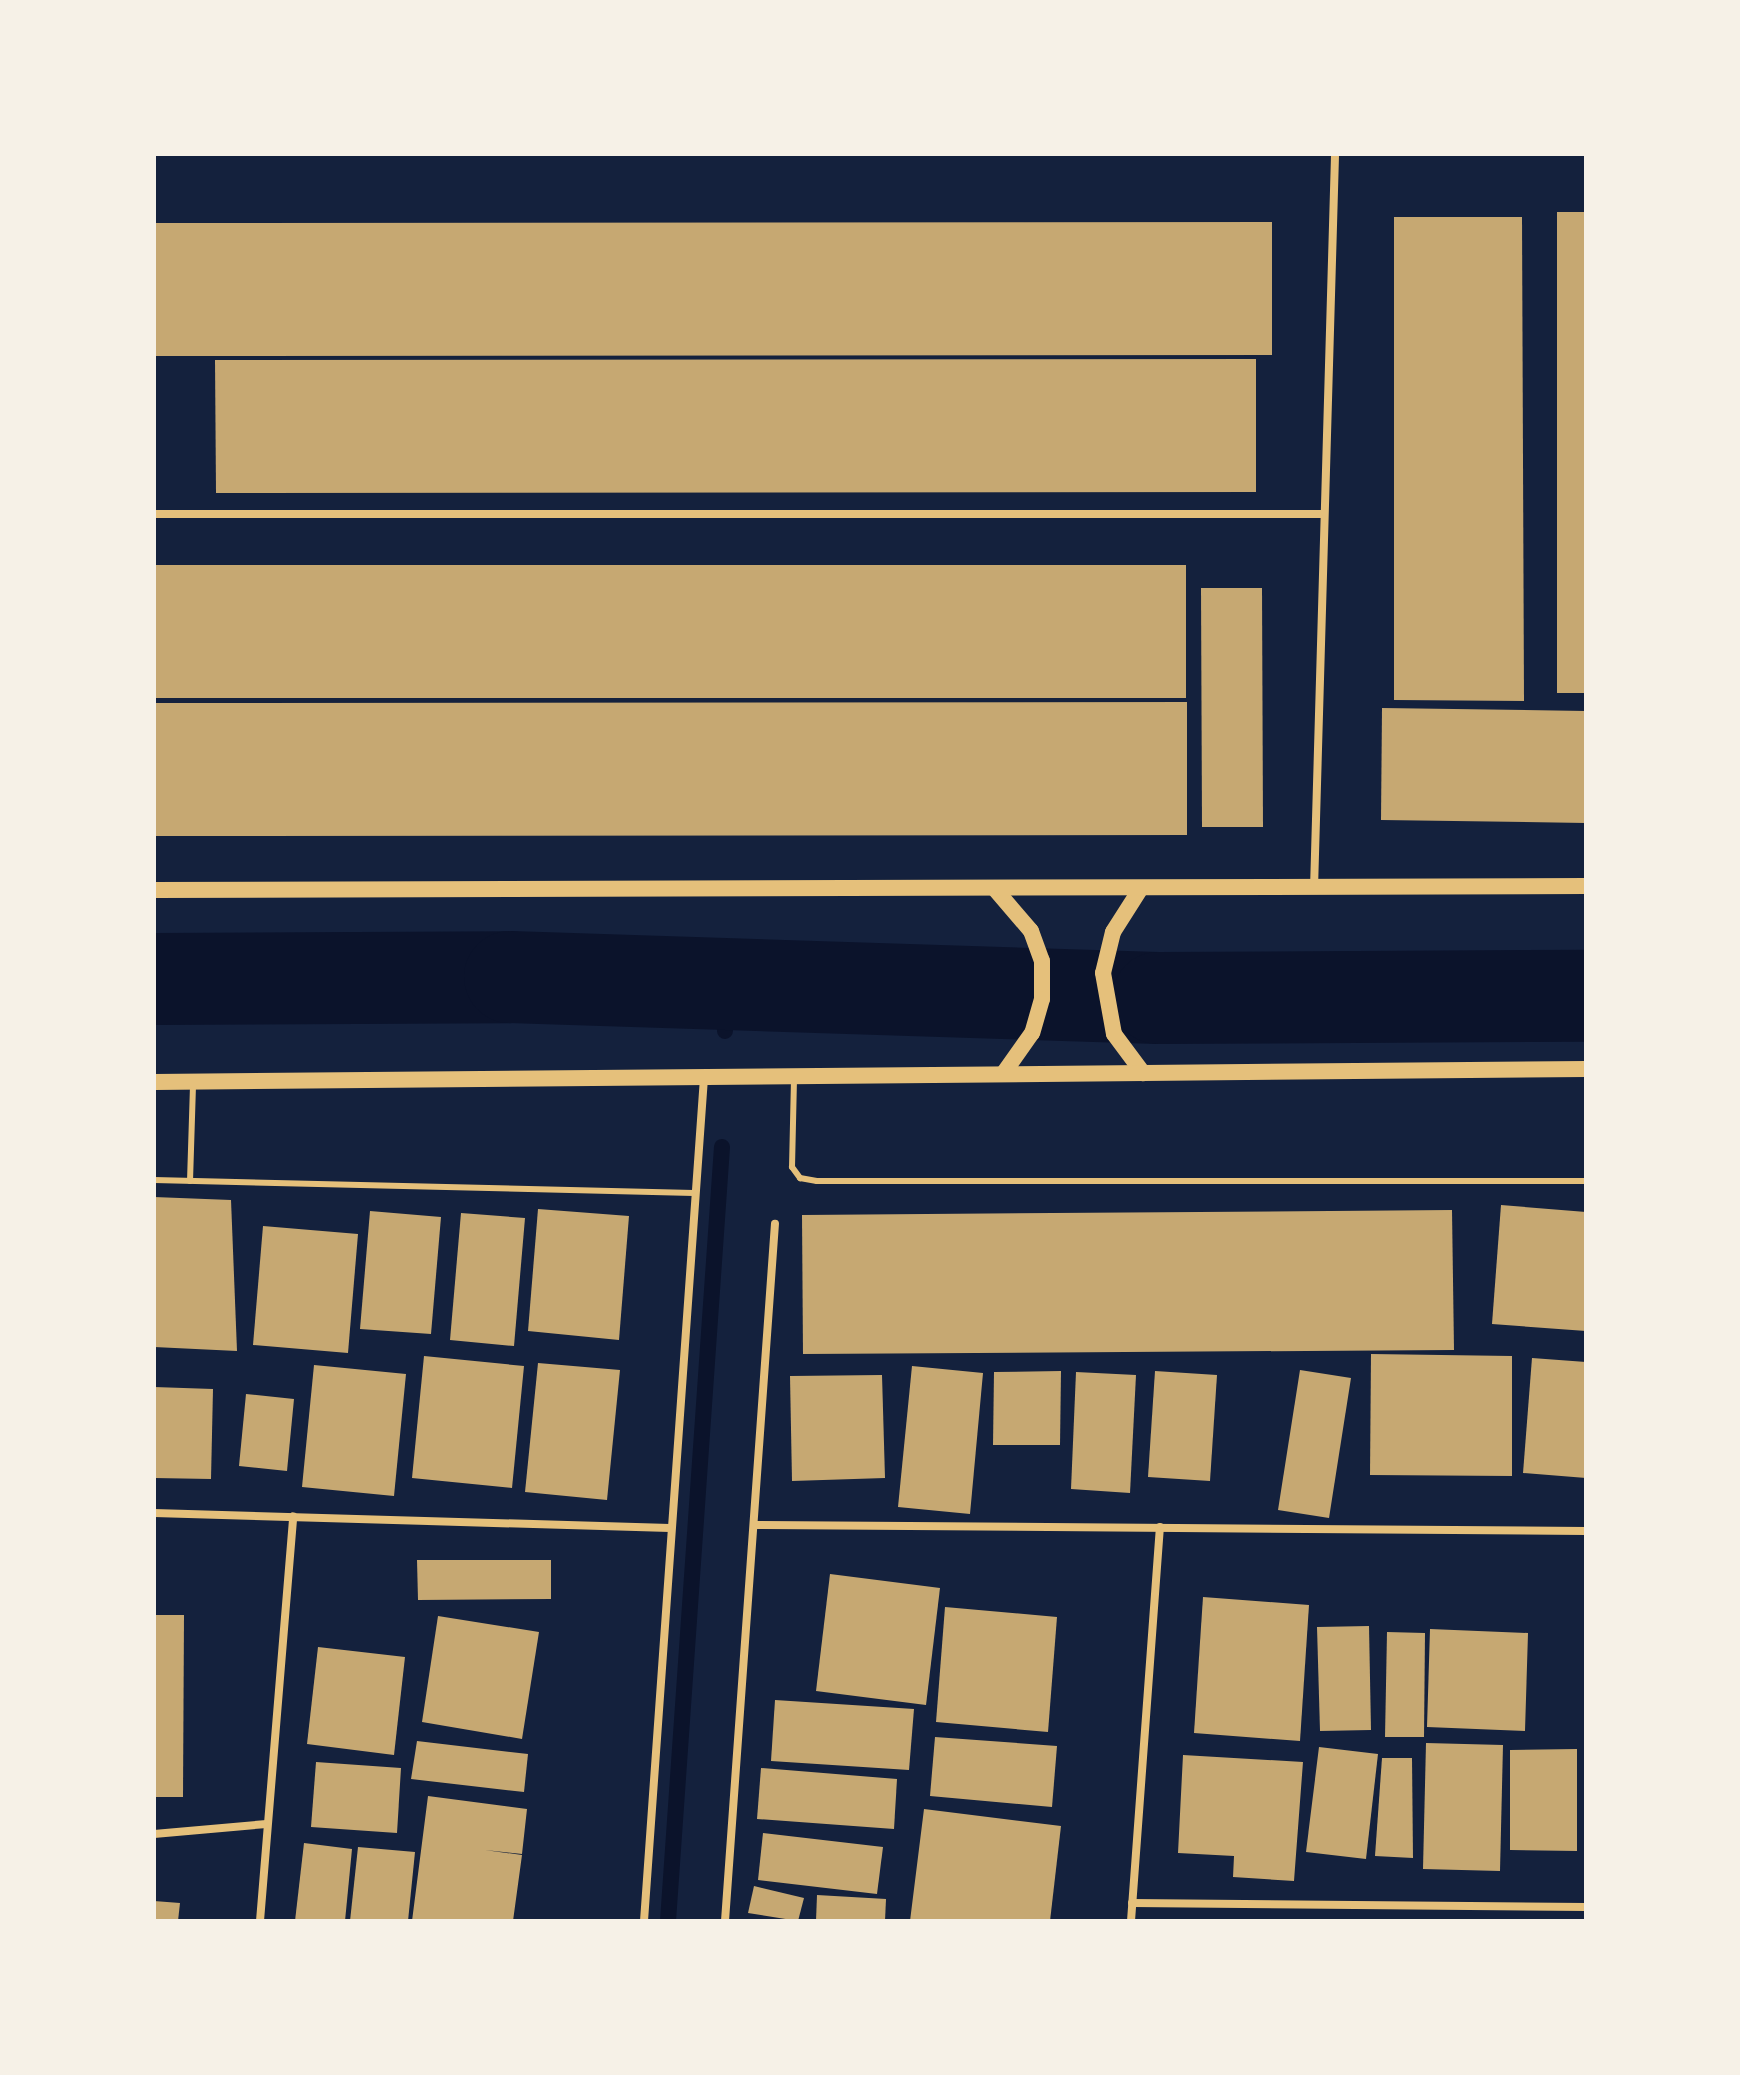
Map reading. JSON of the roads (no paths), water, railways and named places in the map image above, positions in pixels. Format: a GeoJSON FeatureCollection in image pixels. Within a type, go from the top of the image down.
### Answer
{"type":"FeatureCollection","features":[{"type":"Feature","properties":{"kind":"main road"},"geometry":{"type":"LineString","coordinates":[[154,890],[1586,886]]}},
{"type":"Feature","properties":{"kind":"main road"},"geometry":{"type":"LineString","coordinates":[[1141,888],[1110,941],[1103,998],[1114,1034],[1143,1073]]}},
{"type":"Feature","properties":{"kind":"main road"},"geometry":{"type":"LineString","coordinates":[[995,889],[1031,931],[1042,961],[1042,999],[1032,1033],[1003,1074]]}},
{"type":"Feature","properties":{"kind":"main road"},"geometry":{"type":"LineString","coordinates":[[154,1082],[1586,1069]]}},
{"type":"Feature","properties":{"kind":"street"},"geometry":{"type":"LineString","coordinates":[[1314,889],[1322,514],[1335,154]]}},
{"type":"Feature","properties":{"kind":"street"},"geometry":{"type":"LineString","coordinates":[[154,514],[1322,514]]}},
{"type":"Feature","properties":{"kind":"street"},"geometry":{"type":"LineString","coordinates":[[644,1921],[704,1077]]}},
{"type":"Feature","properties":{"kind":"street"},"geometry":{"type":"LineString","coordinates":[[725,1921],[756,1525],[775,1224]]}},
{"type":"Feature","properties":{"kind":"street"},"geometry":{"type":"LineString","coordinates":[[154,1513],[670,1528]]}},
{"type":"Feature","properties":{"kind":"street"},"geometry":{"type":"LineString","coordinates":[[260,1921],[293,1516]]}},
{"type":"Feature","properties":{"kind":"street"},"geometry":{"type":"LineString","coordinates":[[756,1525],[1586,1531]]}},
{"type":"Feature","properties":{"kind":"street"},"geometry":{"type":"LineString","coordinates":[[1131,1921],[1160,1527]]}},
{"type":"Feature","properties":{"kind":"street"},"geometry":{"type":"LineString","coordinates":[[154,1834],[267,1824]]}},
{"type":"Feature","properties":{"kind":"street"},"geometry":{"type":"LineString","coordinates":[[1132,1903],[1586,1907]]}},
{"type":"Feature","properties":{"kind":"lane"},"geometry":{"type":"LineString","coordinates":[[794,1077],[792,1167],[800,1178],[817,1181],[1586,1181]]}},
{"type":"Feature","properties":{"kind":"lane"},"geometry":{"type":"LineString","coordinates":[[190,1181],[194,1081]]}},
{"type":"Feature","properties":{"kind":"lane"},"geometry":{"type":"LineString","coordinates":[[154,1180],[694,1193]]}},
{"type":"Feature","properties":{"kind":"waterway"},"geometry":{"type":"LineString","coordinates":[[154,979],[510,977],[1158,998],[1586,996]]}},
{"type":"Feature","properties":{"kind":"waterway"},"geometry":{"type":"LineString","coordinates":[[724,984],[725,1031]]}},
{"type":"Feature","properties":{"kind":"waterway"},"geometry":{"type":"LineString","coordinates":[[668,1921],[722,1147]]}}]}
